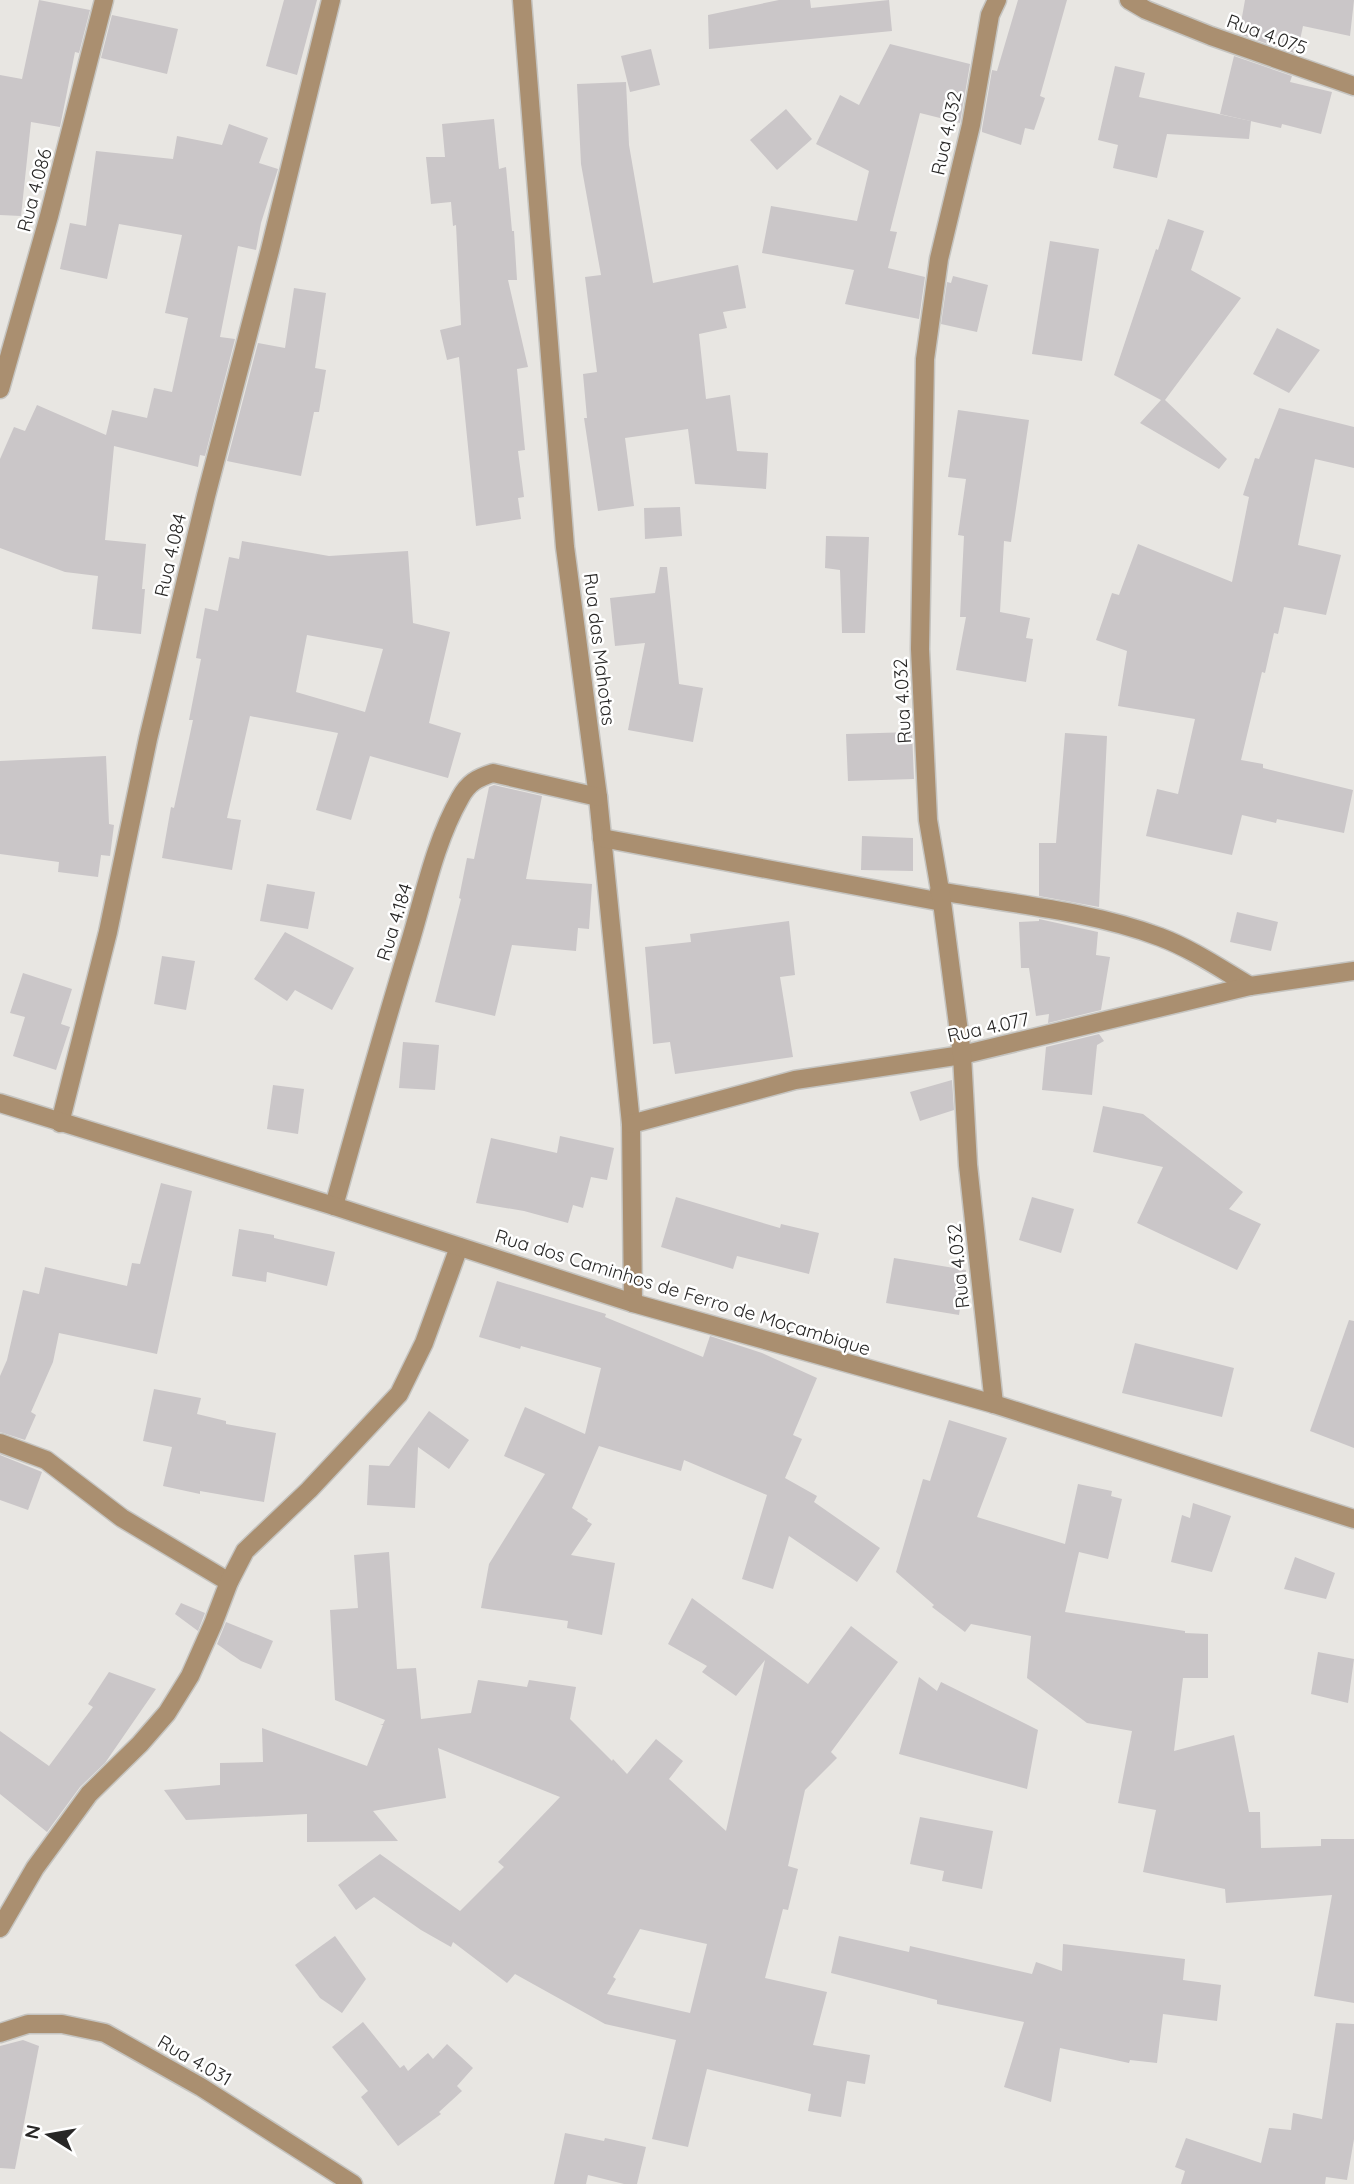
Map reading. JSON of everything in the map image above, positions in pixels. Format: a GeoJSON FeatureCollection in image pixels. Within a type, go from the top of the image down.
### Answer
{"type":"FeatureCollection","features":[{"type":"Feature","properties":{"kind":"street","name":"Rua 4.086"},"geometry":{"type":"LineString","coordinates":[[0,389],[49,216],[104,0]]}},
{"type":"Feature","properties":{"kind":"street","name":"Rua 4.084"},"geometry":{"type":"LineString","coordinates":[[60,1123],[108,932],[148,739],[203,509],[331,0]]}},
{"type":"Feature","properties":{"kind":"street","name":"Rua das Mahotas"},"geometry":{"type":"LineString","coordinates":[[522,0],[565,547],[598,797],[631,1124],[633,1303]]}},
{"type":"Feature","properties":{"kind":"street","name":"Rua 4.032"},"geometry":{"type":"LineString","coordinates":[[994,1404],[968,1165],[962,1055],[928,820],[920,649],[925,359],[939,259],[971,125],[990,15],[997,0]]}},
{"type":"Feature","properties":{"kind":"street","name":"Rua 4.075"},"geometry":{"type":"LineString","coordinates":[[1129,0],[1146,10],[1211,36],[1354,86]]}},
{"type":"Feature","properties":{"kind":"street","name":"Rua 4.184"},"geometry":{"type":"LineString","coordinates":[[334,1206],[417,916],[445,829],[461,796],[475,778],[493,773],[598,797]]}},
{"type":"Feature","properties":{"kind":"street"},"geometry":{"type":"LineString","coordinates":[[602,838],[941,897],[1048,909],[1105,921],[1161,937],[1250,986]]}},
{"type":"Feature","properties":{"kind":"street","name":"Rua 4.077"},"geometry":{"type":"LineString","coordinates":[[631,1124],[795,1080],[962,1055],[1250,986],[1354,971]]}},
{"type":"Feature","properties":{"kind":"street","name":"Rua dos Caminhos de Ferro de Moçambique"},"geometry":{"type":"LineString","coordinates":[[0,1103],[334,1206],[633,1303],[994,1404],[1354,1519]]}},
{"type":"Feature","properties":{"kind":"street"},"geometry":{"type":"LineString","coordinates":[[1,1923],[35,1868],[89,1794],[167,1713],[190,1676],[229,1582],[245,1551],[309,1490],[399,1394],[424,1343],[459,1247]]}},
{"type":"Feature","properties":{"kind":"street"},"geometry":{"type":"LineString","coordinates":[[0,1443],[46,1460],[121,1518],[229,1582]]}},
{"type":"Feature","properties":{"kind":"street","name":"Rua 4.031"},"geometry":{"type":"LineString","coordinates":[[0,2033],[28,2024],[62,2024],[105,2033],[201,2087],[354,2184]]}},
{"type":"Feature","properties":{"kind":"building"},"geometry":{"type":"Polygon","coordinates":[[[39,0],[90,10],[79,53],[75,52],[60,127],[31,122],[21,216],[0,215],[0,75],[22,79],[39,0]]]}},
{"type":"Feature","properties":{"kind":"building"},"geometry":{"type":"Polygon","coordinates":[[[284,0],[317,0],[297,75],[266,66],[284,0]]]}},
{"type":"Feature","properties":{"kind":"building"},"geometry":{"type":"Polygon","coordinates":[[[779,0],[810,0],[811,8],[889,0],[892,31],[709,49],[708,15],[779,0]]]}},
{"type":"Feature","properties":{"kind":"building"},"geometry":{"type":"Polygon","coordinates":[[[1018,0],[1067,0],[1040,96],[1045,98],[1034,130],[1025,128],[1021,145],[982,132],[992,70],[997,71],[1018,0]]]}},
{"type":"Feature","properties":{"kind":"building"},"geometry":{"type":"Polygon","coordinates":[[[1245,0],[1354,0],[1350,36],[1303,26],[1297,54],[1239,34],[1245,0]]]}},
{"type":"Feature","properties":{"kind":"building"},"geometry":{"type":"Polygon","coordinates":[[[112,15],[178,29],[167,74],[101,58],[112,15]]]}},
{"type":"Feature","properties":{"kind":"building"},"geometry":{"type":"Polygon","coordinates":[[[890,44],[970,64],[960,123],[920,113],[890,231],[897,232],[888,268],[925,277],[919,319],[845,304],[854,270],[762,253],[771,206],[857,221],[869,171],[816,144],[840,95],[859,105],[890,44]]]}},
{"type":"Feature","properties":{"kind":"building"},"geometry":{"type":"Polygon","coordinates":[[[651,49],[660,85],[630,92],[621,56],[651,49]]]}},
{"type":"Feature","properties":{"kind":"building"},"geometry":{"type":"Polygon","coordinates":[[[1234,56],[1292,76],[1290,82],[1332,92],[1321,134],[1282,124],[1281,128],[1220,114],[1234,56]]]}},
{"type":"Feature","properties":{"kind":"building"},"geometry":{"type":"Polygon","coordinates":[[[1115,66],[1145,73],[1139,97],[1251,121],[1249,139],[1167,134],[1157,178],[1113,168],[1118,145],[1098,140],[1115,66]]]}},
{"type":"Feature","properties":{"kind":"building"},"geometry":{"type":"Polygon","coordinates":[[[626,82],[629,145],[653,283],[738,265],[746,308],[723,312],[727,328],[699,334],[706,399],[730,395],[737,451],[768,453],[766,489],[695,484],[688,429],[625,438],[634,506],[598,511],[584,418],[587,418],[583,374],[597,372],[585,277],[601,275],[581,164],[577,84],[626,82]]]}},
{"type":"Feature","properties":{"kind":"building"},"geometry":{"type":"Polygon","coordinates":[[[786,109],[812,139],[777,170],[750,140],[786,109]]]}},
{"type":"Feature","properties":{"kind":"building"},"geometry":{"type":"Polygon","coordinates":[[[494,119],[499,169],[506,167],[514,231],[517,280],[508,280],[528,367],[517,369],[525,450],[518,451],[524,497],[518,498],[521,519],[476,526],[459,357],[447,360],[440,330],[461,325],[456,225],[453,226],[451,202],[431,204],[426,157],[445,157],[442,124],[494,119]]]}},
{"type":"Feature","properties":{"kind":"building"},"geometry":{"type":"Polygon","coordinates":[[[229,124],[268,138],[259,163],[278,169],[261,223],[256,250],[238,246],[220,337],[235,339],[205,456],[200,455],[198,467],[114,446],[105,540],[146,544],[141,634],[92,629],[98,576],[65,572],[0,548],[0,459],[14,427],[25,431],[37,405],[106,435],[112,410],[147,418],[154,388],[172,392],[188,318],[165,313],[182,235],[119,224],[107,279],[60,269],[70,223],[86,226],[96,151],[173,159],[177,136],[222,145],[229,124]]]}},
{"type":"Feature","properties":{"kind":"building"},"geometry":{"type":"Polygon","coordinates":[[[1168,219],[1204,231],[1191,270],[1241,298],[1165,400],[1227,459],[1219,469],[1140,423],[1161,400],[1114,375],[1168,219]]]}},
{"type":"Feature","properties":{"kind":"building"},"geometry":{"type":"Polygon","coordinates":[[[1050,241],[1099,249],[1082,361],[1032,354],[1050,241]]]}},
{"type":"Feature","properties":{"kind":"building"},"geometry":{"type":"Polygon","coordinates":[[[953,276],[988,285],[977,332],[941,324],[947,282],[951,283],[953,276]]]}},
{"type":"Feature","properties":{"kind":"building"},"geometry":{"type":"Polygon","coordinates":[[[294,288],[326,293],[315,368],[326,370],[319,412],[314,412],[301,476],[227,461],[258,343],[285,348],[294,288]]]}},
{"type":"Feature","properties":{"kind":"building"},"geometry":{"type":"Polygon","coordinates":[[[1277,328],[1320,350],[1289,393],[1253,374],[1277,328]]]}},
{"type":"Feature","properties":{"kind":"building"},"geometry":{"type":"Polygon","coordinates":[[[1279,408],[1354,427],[1354,468],[1315,459],[1298,545],[1341,555],[1326,615],[1284,607],[1278,634],[1274,633],[1265,673],[1262,672],[1241,760],[1353,790],[1344,833],[1277,819],[1276,823],[1242,815],[1232,855],[1146,836],[1157,789],[1178,794],[1195,719],[1118,706],[1127,651],[1096,640],[1112,593],[1119,595],[1138,544],[1232,582],[1249,497],[1243,495],[1255,458],[1259,459],[1279,408]]]}},
{"type":"Feature","properties":{"kind":"building"},"geometry":{"type":"Polygon","coordinates":[[[958,410],[1029,420],[1011,542],[1004,541],[1000,612],[1030,618],[1026,638],[1033,639],[1026,682],[956,670],[966,617],[960,617],[964,536],[958,535],[966,479],[948,477],[958,410]]]}},
{"type":"Feature","properties":{"kind":"building"},"geometry":{"type":"Polygon","coordinates":[[[680,507],[682,536],[645,539],[644,508],[680,507]]]}},
{"type":"Feature","properties":{"kind":"building"},"geometry":{"type":"Polygon","coordinates":[[[826,536],[869,537],[865,633],[842,633],[840,570],[825,568],[826,536]]]}},
{"type":"Feature","properties":{"kind":"building"},"geometry":{"type":"Polygon","coordinates":[[[242,541],[329,556],[408,551],[413,623],[450,632],[429,723],[461,733],[448,778],[370,756],[351,820],[316,810],[338,733],[250,716],[227,818],[241,820],[232,870],[162,858],[171,807],[174,808],[193,720],[189,720],[201,659],[196,658],[205,608],[218,611],[229,557],[239,559],[242,541]],[[307,635],[296,692],[365,712],[383,649],[307,635]]]}},
{"type":"Feature","properties":{"kind":"building"},"geometry":{"type":"Polygon","coordinates":[[[660,567],[667,567],[679,684],[703,688],[693,742],[628,730],[645,643],[615,646],[610,598],[655,593],[660,567]]]}},
{"type":"Feature","properties":{"kind":"building"},"geometry":{"type":"Polygon","coordinates":[[[912,732],[914,779],[848,781],[846,734],[912,732]]]}},
{"type":"Feature","properties":{"kind":"building"},"geometry":{"type":"Polygon","coordinates":[[[1065,733],[1107,736],[1099,907],[1039,896],[1039,843],[1056,843],[1065,733]]]}},
{"type":"Feature","properties":{"kind":"building"},"geometry":{"type":"Polygon","coordinates":[[[106,756],[109,824],[114,825],[110,856],[101,855],[98,877],[58,872],[59,862],[0,854],[0,761],[106,756]]]}},
{"type":"Feature","properties":{"kind":"building"},"geometry":{"type":"Polygon","coordinates":[[[494,785],[542,796],[526,879],[592,884],[589,929],[578,928],[576,951],[512,945],[495,1016],[435,1002],[461,899],[459,898],[467,858],[474,859],[489,787],[494,785]]]}},
{"type":"Feature","properties":{"kind":"building"},"geometry":{"type":"Polygon","coordinates":[[[862,836],[913,838],[913,871],[861,870],[862,836]]]}},
{"type":"Feature","properties":{"kind":"building"},"geometry":{"type":"Polygon","coordinates":[[[267,884],[315,892],[308,929],[260,921],[267,884]]]}},
{"type":"Feature","properties":{"kind":"building"},"geometry":{"type":"Polygon","coordinates":[[[1237,912],[1278,922],[1271,951],[1230,942],[1237,912]]]}},
{"type":"Feature","properties":{"kind":"building"},"geometry":{"type":"Polygon","coordinates":[[[1039,919],[1098,932],[1096,955],[1110,957],[1101,1010],[1048,1023],[1049,1014],[1036,1016],[1029,968],[1021,968],[1019,922],[1039,919]]]}},
{"type":"Feature","properties":{"kind":"building"},"geometry":{"type":"Polygon","coordinates":[[[789,921],[795,975],[780,977],[793,1057],[675,1074],[670,1042],[653,1044],[645,947],[691,942],[690,934],[789,921]]]}},
{"type":"Feature","properties":{"kind":"building"},"geometry":{"type":"Polygon","coordinates":[[[285,932],[354,968],[332,1010],[295,990],[287,1001],[254,979],[285,932]]]}},
{"type":"Feature","properties":{"kind":"building"},"geometry":{"type":"Polygon","coordinates":[[[162,956],[195,961],[186,1010],[154,1004],[162,956]]]}},
{"type":"Feature","properties":{"kind":"building"},"geometry":{"type":"Polygon","coordinates":[[[23,973],[72,989],[61,1024],[70,1027],[56,1070],[13,1056],[25,1017],[10,1013],[23,973]]]}},
{"type":"Feature","properties":{"kind":"building"},"geometry":{"type":"Polygon","coordinates":[[[1099,1034],[1104,1041],[1097,1045],[1092,1095],[1042,1090],[1046,1047],[1099,1034]]]}},
{"type":"Feature","properties":{"kind":"building"},"geometry":{"type":"Polygon","coordinates":[[[403,1042],[439,1045],[435,1090],[399,1088],[403,1042]]]}},
{"type":"Feature","properties":{"kind":"building"},"geometry":{"type":"Polygon","coordinates":[[[952,1080],[954,1110],[920,1121],[910,1092],[952,1080]]]}},
{"type":"Feature","properties":{"kind":"building"},"geometry":{"type":"Polygon","coordinates":[[[273,1085],[304,1089],[298,1134],[267,1129],[273,1085]]]}},
{"type":"Feature","properties":{"kind":"building"},"geometry":{"type":"Polygon","coordinates":[[[1103,1106],[1143,1114],[1243,1192],[1229,1209],[1261,1224],[1237,1270],[1137,1223],[1163,1167],[1093,1152],[1103,1106]]]}},
{"type":"Feature","properties":{"kind":"building"},"geometry":{"type":"Polygon","coordinates":[[[560,1136],[614,1148],[607,1180],[591,1177],[583,1208],[573,1205],[568,1223],[524,1211],[476,1203],[491,1138],[557,1153],[560,1136]]]}},
{"type":"Feature","properties":{"kind":"building"},"geometry":{"type":"Polygon","coordinates":[[[161,1183],[192,1191],[157,1354],[59,1333],[53,1362],[31,1412],[36,1415],[25,1440],[0,1432],[0,1376],[7,1360],[23,1290],[39,1294],[45,1267],[127,1286],[132,1263],[140,1264],[161,1183]]]}},
{"type":"Feature","properties":{"kind":"building"},"geometry":{"type":"Polygon","coordinates":[[[676,1197],[780,1228],[781,1224],[819,1233],[809,1274],[737,1256],[733,1269],[661,1247],[676,1197]]]}},
{"type":"Feature","properties":{"kind":"building"},"geometry":{"type":"Polygon","coordinates":[[[1032,1197],[1074,1209],[1061,1253],[1019,1240],[1032,1197]]]}},
{"type":"Feature","properties":{"kind":"building"},"geometry":{"type":"Polygon","coordinates":[[[239,1229],[274,1235],[274,1238],[335,1252],[327,1286],[267,1272],[266,1282],[232,1276],[239,1229]]]}},
{"type":"Feature","properties":{"kind":"building"},"geometry":{"type":"Polygon","coordinates":[[[894,1258],[966,1270],[959,1315],[886,1303],[894,1258]]]}},
{"type":"Feature","properties":{"kind":"building"},"geometry":{"type":"Polygon","coordinates":[[[497,1281],[606,1314],[605,1317],[703,1357],[710,1336],[762,1353],[817,1378],[793,1435],[802,1439],[785,1478],[817,1496],[814,1502],[880,1548],[857,1582],[789,1536],[773,1589],[742,1579],[767,1495],[684,1460],[681,1471],[599,1446],[572,1508],[592,1524],[571,1555],[615,1563],[602,1635],[567,1628],[568,1621],[481,1608],[489,1564],[545,1474],[504,1456],[525,1407],[585,1434],[601,1368],[479,1337],[497,1281]]]}},
{"type":"Feature","properties":{"kind":"building"},"geometry":{"type":"Polygon","coordinates":[[[1349,1320],[1354,1321],[1354,1448],[1310,1431],[1349,1320]]]}},
{"type":"Feature","properties":{"kind":"building"},"geometry":{"type":"Polygon","coordinates":[[[1135,1343],[1234,1368],[1222,1417],[1122,1393],[1135,1343]]]}},
{"type":"Feature","properties":{"kind":"building"},"geometry":{"type":"Polygon","coordinates":[[[154,1389],[201,1398],[197,1414],[226,1421],[226,1424],[276,1433],[264,1502],[200,1491],[200,1494],[163,1486],[172,1447],[143,1441],[154,1389]]]}},
{"type":"Feature","properties":{"kind":"building"},"geometry":{"type":"Polygon","coordinates":[[[429,1411],[469,1440],[449,1469],[418,1447],[415,1508],[367,1505],[369,1465],[389,1466],[429,1411]]]}},
{"type":"Feature","properties":{"kind":"building"},"geometry":{"type":"Polygon","coordinates":[[[949,1420],[1007,1438],[977,1517],[1065,1544],[1078,1484],[1112,1491],[1111,1496],[1122,1499],[1108,1559],[1079,1552],[1065,1612],[1185,1633],[1208,1634],[1208,1678],[1183,1678],[1174,1751],[1234,1735],[1249,1812],[1260,1812],[1261,1848],[1321,1846],[1321,1839],[1354,1839],[1354,2003],[1314,1996],[1332,1895],[1226,1903],[1225,1889],[1143,1872],[1156,1810],[1118,1803],[1132,1731],[1087,1723],[1027,1678],[1031,1636],[971,1624],[965,1632],[932,1607],[934,1605],[896,1572],[923,1479],[930,1481],[949,1420]]]}},
{"type":"Feature","properties":{"kind":"building"},"geometry":{"type":"Polygon","coordinates":[[[0,1455],[42,1472],[28,1510],[0,1500],[0,1455]]]}},
{"type":"Feature","properties":{"kind":"building"},"geometry":{"type":"Polygon","coordinates":[[[1193,1503],[1231,1516],[1212,1572],[1171,1562],[1182,1515],[1190,1518],[1193,1503]]]}},
{"type":"Feature","properties":{"kind":"building"},"geometry":{"type":"Polygon","coordinates":[[[389,1552],[397,1669],[416,1668],[421,1719],[471,1713],[478,1680],[527,1687],[529,1680],[576,1687],[570,1719],[612,1761],[613,1759],[627,1774],[656,1739],[683,1761],[669,1779],[726,1831],[765,1660],[736,1696],[702,1672],[707,1666],[668,1644],[692,1598],[808,1684],[851,1626],[898,1662],[831,1752],[837,1758],[805,1790],[788,1866],[798,1869],[788,1910],[783,1909],[765,1978],[827,1992],[813,2045],[870,2055],[865,2084],[847,2081],[841,2117],[808,2111],[811,2094],[707,2069],[688,2147],[652,2139],[676,2040],[605,2024],[515,1974],[507,1983],[453,1942],[451,1947],[421,1930],[374,1897],[356,1910],[338,1885],[380,1854],[460,1911],[504,1867],[498,1862],[560,1797],[438,1748],[446,1798],[373,1811],[398,1841],[307,1842],[307,1814],[186,1820],[164,1790],[220,1785],[220,1763],[263,1762],[262,1728],[367,1766],[383,1725],[380,1724],[385,1720],[335,1700],[330,1610],[358,1608],[354,1555],[389,1552]],[[640,1929],[613,1977],[616,1979],[607,1994],[690,2013],[707,1944],[640,1929]]]}},
{"type":"Feature","properties":{"kind":"building"},"geometry":{"type":"Polygon","coordinates":[[[1295,1557],[1335,1573],[1326,1599],[1284,1589],[1295,1557]]]}},
{"type":"Feature","properties":{"kind":"building"},"geometry":{"type":"Polygon","coordinates":[[[181,1603],[205,1613],[198,1631],[175,1614],[181,1603]]]}},
{"type":"Feature","properties":{"kind":"building"},"geometry":{"type":"Polygon","coordinates":[[[226,1622],[273,1641],[261,1669],[241,1661],[217,1644],[226,1622]]]}},
{"type":"Feature","properties":{"kind":"building"},"geometry":{"type":"Polygon","coordinates":[[[1318,1652],[1354,1659],[1348,1703],[1311,1694],[1318,1652]]]}},
{"type":"Feature","properties":{"kind":"building"},"geometry":{"type":"Polygon","coordinates":[[[109,1672],[156,1689],[105,1763],[80,1787],[47,1832],[0,1794],[0,1731],[49,1766],[93,1707],[88,1704],[109,1672]]]}},
{"type":"Feature","properties":{"kind":"building"},"geometry":{"type":"Polygon","coordinates":[[[919,1677],[937,1691],[941,1682],[1038,1730],[1027,1789],[899,1754],[919,1677]]]}},
{"type":"Feature","properties":{"kind":"building"},"geometry":{"type":"Polygon","coordinates":[[[920,1817],[993,1831],[982,1889],[942,1881],[944,1871],[910,1864],[920,1817]]]}},
{"type":"Feature","properties":{"kind":"building"},"geometry":{"type":"Polygon","coordinates":[[[335,1936],[366,1979],[342,2013],[320,1998],[295,1965],[335,1936]]]}},
{"type":"Feature","properties":{"kind":"building"},"geometry":{"type":"Polygon","coordinates":[[[839,1936],[909,1952],[910,1946],[1032,1974],[1036,1962],[1062,1971],[1063,1944],[1185,1959],[1183,1980],[1221,1985],[1217,2021],[1163,2014],[1157,2063],[1130,2060],[1129,2063],[1060,2048],[1051,2102],[1004,2087],[1024,2022],[937,2004],[937,2000],[831,1973],[839,1936]]]}},
{"type":"Feature","properties":{"kind":"building"},"geometry":{"type":"Polygon","coordinates":[[[363,2022],[400,2068],[404,2065],[408,2071],[428,2053],[433,2059],[447,2044],[473,2068],[457,2086],[462,2091],[439,2112],[441,2114],[398,2146],[361,2097],[368,2091],[332,2047],[363,2022]]]}},
{"type":"Feature","properties":{"kind":"building"},"geometry":{"type":"Polygon","coordinates":[[[1336,2023],[1354,2024],[1354,2139],[1347,2180],[1326,2177],[1325,2184],[1181,2184],[1185,2171],[1175,2167],[1186,2138],[1261,2163],[1269,2128],[1291,2130],[1293,2113],[1322,2119],[1336,2023]]]}},
{"type":"Feature","properties":{"kind":"building"},"geometry":{"type":"Polygon","coordinates":[[[23,2040],[39,2046],[15,2169],[0,2168],[0,2046],[23,2040]]]}},
{"type":"Feature","properties":{"kind":"building"},"geometry":{"type":"Polygon","coordinates":[[[565,2133],[646,2147],[637,2184],[624,2184],[588,2175],[586,2184],[554,2184],[565,2133]]]}}]}
